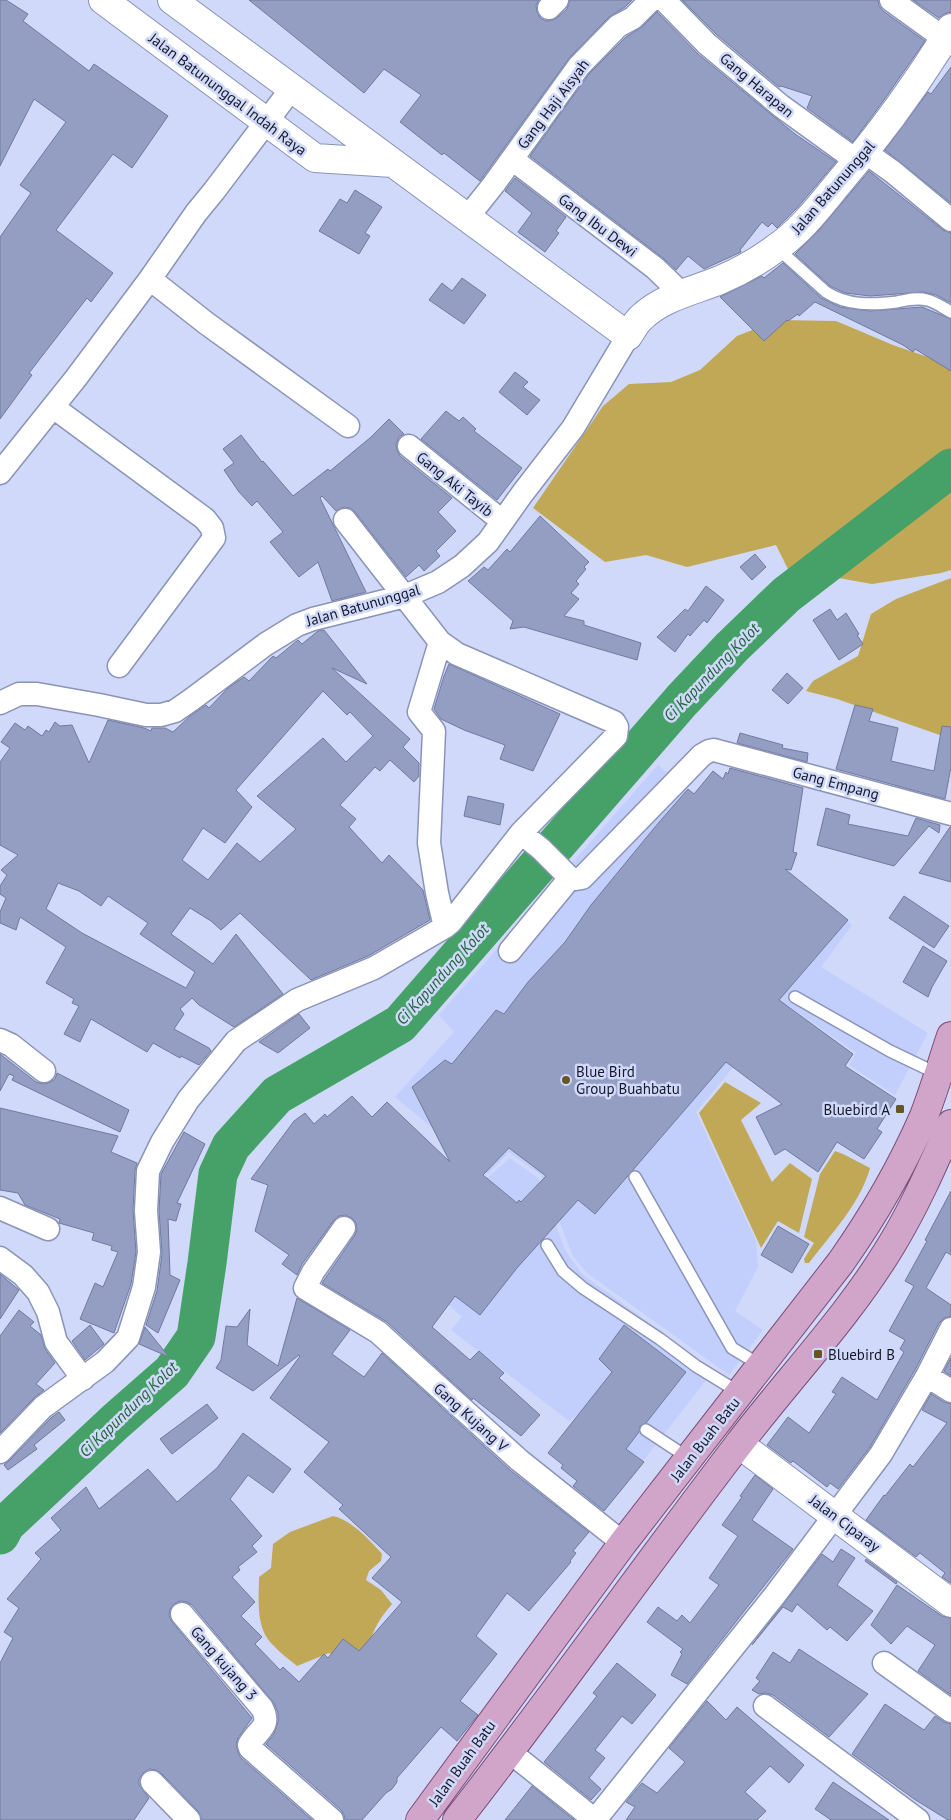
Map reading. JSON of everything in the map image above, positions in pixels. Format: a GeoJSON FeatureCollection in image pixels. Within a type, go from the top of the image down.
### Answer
{"type":"FeatureCollection","features":[{"type":"Feature","properties":{"kind":"main road","name":"Jalan Buah Batu"},"geometry":{"type":"LineString","coordinates":[[420,1820],[623,1543],[841,1262],[870,1221],[887,1193],[924,1115],[951,1036]]}},
{"type":"Feature","properties":{"kind":"main road","name":"Jalan Buah Batu"},"geometry":{"type":"LineString","coordinates":[[457,1820],[510,1752],[739,1444],[816,1350],[874,1272],[913,1208],[951,1124]]}},
{"type":"Feature","properties":{"kind":"street","name":"Jalan Batununggal Indah Raya"},"geometry":{"type":"LineString","coordinates":[[103,0],[315,158],[393,163]]}},
{"type":"Feature","properties":{"kind":"street"},"geometry":{"type":"LineString","coordinates":[[172,0],[628,336]]}},
{"type":"Feature","properties":{"kind":"street","name":"Gang Haji Aisyah"},"geometry":{"type":"LineString","coordinates":[[467,218],[579,66],[618,26],[633,18],[651,0]]}},
{"type":"Feature","properties":{"kind":"street","name":"Gang Harapan"},"geometry":{"type":"LineString","coordinates":[[664,0],[707,44],[781,106],[861,157],[893,172],[951,220]]}},
{"type":"Feature","properties":{"kind":"street"},"geometry":{"type":"LineString","coordinates":[[891,0],[948,34]]}},
{"type":"Feature","properties":{"kind":"street","name":"Jalan Batununggal"},"geometry":{"type":"LineString","coordinates":[[0,703],[19,694],[37,694],[99,704],[146,715],[161,715],[175,711],[266,644],[298,625],[312,619],[352,608],[405,596],[438,582],[462,566],[488,542],[573,428],[628,336],[641,318],[658,305],[722,279],[777,248],[805,223],[861,157],[906,98],[948,34]]}},
{"type":"Feature","properties":{"kind":"street"},"geometry":{"type":"LineString","coordinates":[[0,473],[76,378],[150,279],[196,212],[292,88]]}},
{"type":"Feature","properties":{"kind":"street","name":"Gang Ibu Dewi"},"geometry":{"type":"LineString","coordinates":[[512,158],[655,268],[682,294]]}},
{"type":"Feature","properties":{"kind":"street"},"geometry":{"type":"LineString","coordinates":[[150,279],[206,323],[348,426]]}},
{"type":"Feature","properties":{"kind":"street"},"geometry":{"type":"LineString","coordinates":[[53,407],[205,519],[212,528],[214,538],[119,666]]}},
{"type":"Feature","properties":{"kind":"street","name":"Gang Aki Tayib"},"geometry":{"type":"LineString","coordinates":[[409,446],[502,521]]}},
{"type":"Feature","properties":{"kind":"street"},"geometry":{"type":"LineString","coordinates":[[0,1452],[43,1407],[106,1362],[128,1338],[144,1286],[149,1252],[146,1211],[148,1171],[162,1142],[193,1093],[236,1041],[297,1000],[374,968],[453,918],[521,833],[616,736],[617,727],[614,722],[457,654],[440,642],[345,520]]}},
{"type":"Feature","properties":{"kind":"street"},"geometry":{"type":"LineString","coordinates":[[440,642],[419,712],[434,732],[429,843],[437,893],[453,918]]}},
{"type":"Feature","properties":{"kind":"street","name":"Gang Empang"},"geometry":{"type":"LineString","coordinates":[[567,874],[576,879],[582,878],[589,872],[702,755],[709,751],[721,751],[951,814]]}},
{"type":"Feature","properties":{"kind":"street"},"geometry":{"type":"LineString","coordinates":[[510,951],[567,874],[521,833]]}},
{"type":"Feature","properties":{"kind":"street"},"geometry":{"type":"LineString","coordinates":[[0,1040],[11,1045],[44,1071]]}},
{"type":"Feature","properties":{"kind":"street"},"geometry":{"type":"LineString","coordinates":[[0,1208],[48,1229]]}},
{"type":"Feature","properties":{"kind":"street","name":"Gang Kujang V"},"geometry":{"type":"LineString","coordinates":[[344,1228],[306,1284],[306,1288],[378,1332],[518,1460],[623,1543]]}},
{"type":"Feature","properties":{"kind":"street"},"geometry":{"type":"LineString","coordinates":[[0,1258],[23,1275],[38,1292],[48,1312],[56,1342],[83,1379]]}},
{"type":"Feature","properties":{"kind":"street"},"geometry":{"type":"LineString","coordinates":[[510,1752],[595,1820],[775,1595],[889,1442],[927,1376],[951,1329]]}},
{"type":"Feature","properties":{"kind":"street"},"geometry":{"type":"LineString","coordinates":[[927,1376],[951,1391]]}},
{"type":"Feature","properties":{"kind":"street","name":"Jalan Ciparay"},"geometry":{"type":"LineString","coordinates":[[739,1444],[951,1603]]}},
{"type":"Feature","properties":{"kind":"street","name":"Gang kujang 3"},"geometry":{"type":"LineString","coordinates":[[182,1614],[262,1708],[266,1719],[264,1727],[251,1741],[250,1748],[332,1820]]}},
{"type":"Feature","properties":{"kind":"street"},"geometry":{"type":"LineString","coordinates":[[884,1663],[951,1711]]}},
{"type":"Feature","properties":{"kind":"street"},"geometry":{"type":"LineString","coordinates":[[765,1706],[918,1820]]}},
{"type":"Feature","properties":{"kind":"street"},"geometry":{"type":"LineString","coordinates":[[152,1782],[189,1820]]}},
{"type":"Feature","properties":{"kind":"lane"},"geometry":{"type":"LineString","coordinates":[[777,248],[826,292],[834,296],[872,305],[924,299],[936,303],[951,312]]}},
{"type":"Feature","properties":{"kind":"lane"},"geometry":{"type":"LineString","coordinates":[[795,997],[890,1051],[938,1074]]}},
{"type":"Feature","properties":{"kind":"lane"},"geometry":{"type":"LineString","coordinates":[[635,1178],[732,1348],[760,1365]]}},
{"type":"Feature","properties":{"kind":"lane"},"geometry":{"type":"LineString","coordinates":[[547,1244],[563,1271],[583,1288],[696,1366],[740,1393]]}},
{"type":"Feature","properties":{"kind":"lane"},"geometry":{"type":"LineString","coordinates":[[646,1430],[690,1458]]}},
{"type":"Feature","properties":{"kind":"shaded area"},"geometry":{"type":"Polygon","coordinates":[[[778,320],[836,321],[893,345],[951,365],[951,570],[872,584],[788,569],[776,545],[687,567],[646,555],[605,562],[533,508],[603,406],[629,384],[671,382],[700,370],[737,336],[778,320]]]}},
{"type":"Feature","properties":{"kind":"shaded area"},"geometry":{"type":"Polygon","coordinates":[[[951,578],[951,739],[837,699],[806,691],[813,681],[858,656],[871,614],[896,599],[951,578]]]}},
{"type":"Feature","properties":{"kind":"shaded area","name":"Blue Bird Group Buahbatu"},"geometry":{"type":"Polygon","coordinates":[[[658,765],[852,925],[821,967],[928,1033],[895,1095],[849,1065],[856,1053],[786,1004],[696,1112],[756,1241],[758,1267],[735,1311],[763,1330],[729,1375],[587,1273],[573,1256],[541,1175],[509,1152],[488,1174],[395,1097],[454,1032],[439,1015],[658,765]]]}},
{"type":"Feature","properties":{"kind":"shaded area"},"geometry":{"type":"Polygon","coordinates":[[[725,1082],[761,1103],[741,1120],[772,1182],[790,1163],[812,1179],[799,1233],[778,1221],[761,1248],[699,1113],[725,1082]]]}},
{"type":"Feature","properties":{"kind":"shaded area"},"geometry":{"type":"Polygon","coordinates":[[[835,1151],[870,1168],[859,1194],[844,1218],[809,1263],[805,1263],[804,1259],[814,1243],[804,1237],[820,1174],[835,1151]]]}},
{"type":"Feature","properties":{"kind":"shaded area"},"geometry":{"type":"Polygon","coordinates":[[[510,1158],[539,1179],[565,1250],[582,1274],[714,1370],[643,1461],[577,1415],[569,1421],[451,1330],[462,1317],[408,1267],[486,1179],[510,1158]]]}},
{"type":"Feature","properties":{"kind":"shaded area"},"geometry":{"type":"Polygon","coordinates":[[[333,1516],[353,1526],[382,1554],[381,1561],[369,1571],[366,1580],[381,1590],[392,1604],[372,1635],[369,1647],[342,1661],[329,1653],[297,1666],[276,1648],[263,1630],[259,1613],[259,1577],[271,1568],[273,1544],[290,1532],[333,1516]]]}},
{"type":"Feature","properties":{"kind":"building"},"geometry":{"type":"Polygon","coordinates":[[[0,0],[6,0],[28,14],[23,21],[89,71],[94,64],[168,116],[132,168],[113,154],[56,230],[113,273],[91,302],[87,298],[29,373],[32,375],[0,419],[0,237],[31,193],[20,185],[66,122],[34,99],[0,166],[0,0]]]}},
{"type":"Feature","properties":{"kind":"building"},"geometry":{"type":"Polygon","coordinates":[[[249,0],[539,0],[536,5],[537,12],[540,18],[546,21],[558,17],[567,9],[570,0],[632,0],[609,17],[570,57],[480,181],[444,153],[442,155],[400,122],[421,95],[384,69],[364,93],[249,0]]]}},
{"type":"Feature","properties":{"kind":"building"},"geometry":{"type":"Polygon","coordinates":[[[682,0],[878,0],[879,6],[883,11],[925,41],[853,142],[807,108],[812,96],[779,87],[716,34],[682,0]]]}},
{"type":"Feature","properties":{"kind":"building"},"geometry":{"type":"Polygon","coordinates":[[[913,0],[951,0],[951,12],[939,18],[913,0]]]}},
{"type":"Feature","properties":{"kind":"building"},"geometry":{"type":"Polygon","coordinates":[[[657,12],[698,54],[795,134],[836,162],[797,208],[777,228],[772,223],[768,227],[762,222],[740,250],[741,252],[704,269],[688,256],[676,270],[530,156],[589,74],[626,37],[642,27],[657,12]]]}},
{"type":"Feature","properties":{"kind":"building"},"geometry":{"type":"Polygon","coordinates":[[[951,67],[951,203],[885,150],[928,92],[931,94],[951,67]]]}},
{"type":"Feature","properties":{"kind":"building"},"geometry":{"type":"Polygon","coordinates":[[[869,171],[943,230],[951,233],[951,303],[936,295],[924,292],[870,296],[845,293],[830,286],[795,254],[820,229],[869,171]]]}},
{"type":"Feature","properties":{"kind":"building"},"geometry":{"type":"Polygon","coordinates":[[[515,178],[566,217],[556,231],[559,233],[545,252],[518,232],[532,213],[505,191],[515,178]]]}},
{"type":"Feature","properties":{"kind":"building"},"geometry":{"type":"Polygon","coordinates":[[[355,190],[382,207],[365,233],[370,236],[359,254],[319,231],[340,199],[347,203],[355,190]]]}},
{"type":"Feature","properties":{"kind":"building"},"geometry":{"type":"Polygon","coordinates":[[[783,263],[821,298],[840,307],[870,311],[922,307],[951,319],[951,371],[915,349],[913,352],[903,345],[815,302],[799,316],[798,314],[787,320],[764,341],[720,297],[762,276],[764,278],[783,263]]]}},
{"type":"Feature","properties":{"kind":"building"},"geometry":{"type":"Polygon","coordinates":[[[462,278],[486,295],[464,324],[429,300],[442,283],[452,291],[462,278]]]}},
{"type":"Feature","properties":{"kind":"building"},"geometry":{"type":"Polygon","coordinates":[[[515,372],[528,382],[523,387],[540,400],[527,415],[499,392],[515,372]]]}},
{"type":"Feature","properties":{"kind":"building"},"geometry":{"type":"Polygon","coordinates":[[[446,411],[459,421],[463,417],[476,429],[474,431],[522,468],[497,500],[421,439],[446,411]]]}},
{"type":"Feature","properties":{"kind":"building"},"geometry":{"type":"Polygon","coordinates":[[[389,419],[404,434],[399,437],[396,444],[400,456],[452,498],[438,512],[456,531],[436,551],[440,556],[424,571],[419,565],[406,577],[355,512],[350,508],[344,507],[336,511],[322,496],[320,498],[366,592],[332,601],[318,562],[299,577],[270,542],[283,532],[257,501],[252,506],[239,492],[224,470],[234,463],[223,449],[241,435],[262,462],[293,496],[328,469],[330,471],[371,437],[389,419]]]}},
{"type":"Feature","properties":{"kind":"building"},"geometry":{"type":"Polygon","coordinates":[[[540,516],[589,562],[576,581],[579,584],[571,593],[579,599],[564,616],[584,621],[584,625],[641,643],[637,660],[524,627],[510,629],[513,621],[468,581],[484,567],[488,570],[507,549],[510,552],[540,516]]]}},
{"type":"Feature","properties":{"kind":"building"},"geometry":{"type":"Polygon","coordinates":[[[755,554],[766,567],[752,580],[740,567],[755,554]]]}},
{"type":"Feature","properties":{"kind":"building"},"geometry":{"type":"Polygon","coordinates":[[[706,586],[724,600],[707,623],[704,620],[690,636],[688,634],[675,652],[657,637],[685,609],[688,611],[706,586]]]}},
{"type":"Feature","properties":{"kind":"building"},"geometry":{"type":"Polygon","coordinates":[[[830,609],[837,620],[846,613],[863,644],[839,660],[813,620],[830,609]]]}},
{"type":"Feature","properties":{"kind":"building"},"geometry":{"type":"Polygon","coordinates":[[[324,630],[367,684],[332,668],[410,739],[403,747],[419,763],[419,776],[414,782],[390,760],[380,771],[375,767],[340,805],[356,819],[349,827],[382,863],[389,855],[423,890],[430,920],[368,956],[311,980],[240,913],[221,930],[211,921],[190,908],[171,934],[213,964],[236,934],[283,994],[234,1027],[199,1005],[192,998],[180,1009],[184,1014],[174,1029],[209,1048],[211,1051],[199,1065],[181,1056],[180,1058],[153,1043],[147,1052],[91,1019],[80,1042],[64,1034],[79,1006],[72,1003],[74,999],[46,983],[66,947],[20,917],[16,930],[0,923],[0,912],[6,898],[0,894],[0,886],[7,875],[1,870],[18,855],[0,845],[0,762],[10,748],[1,742],[15,723],[25,730],[28,726],[42,736],[46,730],[49,732],[55,722],[60,726],[72,725],[89,763],[108,720],[151,731],[152,728],[165,728],[173,732],[190,716],[206,705],[209,708],[228,688],[244,677],[249,681],[273,656],[276,658],[298,640],[302,644],[318,631],[324,630]],[[323,691],[236,790],[252,807],[225,843],[203,828],[182,860],[208,880],[237,843],[260,862],[296,829],[257,796],[323,738],[346,762],[373,736],[350,712],[347,715],[323,691]],[[58,883],[46,909],[82,933],[186,988],[195,972],[140,934],[148,923],[108,896],[101,906],[79,891],[58,883]]]}},
{"type":"Feature","properties":{"kind":"building"},"geometry":{"type":"Polygon","coordinates":[[[449,664],[560,714],[533,771],[500,759],[505,745],[464,730],[441,719],[434,709],[449,664]]]}},
{"type":"Feature","properties":{"kind":"building"},"geometry":{"type":"Polygon","coordinates":[[[787,673],[803,688],[788,704],[772,690],[787,673]]]}},
{"type":"Feature","properties":{"kind":"building"},"geometry":{"type":"Polygon","coordinates":[[[855,705],[873,709],[869,721],[898,728],[891,761],[934,771],[942,726],[951,727],[951,767],[945,799],[836,769],[855,705]]]}},
{"type":"Feature","properties":{"kind":"building"},"geometry":{"type":"Polygon","coordinates":[[[740,733],[783,745],[782,748],[808,753],[807,762],[737,743],[740,733]]]}},
{"type":"Feature","properties":{"kind":"building"},"geometry":{"type":"Polygon","coordinates":[[[730,768],[803,788],[793,852],[797,853],[791,870],[785,869],[848,920],[779,1000],[853,1054],[845,1066],[896,1099],[877,1129],[882,1132],[864,1159],[837,1142],[818,1172],[785,1149],[775,1155],[756,1117],[782,1104],[726,1062],[595,1214],[578,1200],[517,1268],[480,1315],[455,1296],[432,1327],[470,1360],[479,1351],[504,1373],[499,1378],[540,1415],[521,1436],[473,1398],[472,1400],[387,1322],[322,1283],[355,1235],[357,1230],[356,1223],[352,1218],[345,1215],[339,1216],[334,1220],[302,1264],[297,1275],[282,1264],[289,1255],[255,1231],[268,1185],[251,1179],[294,1121],[305,1113],[314,1124],[325,1114],[327,1117],[352,1096],[372,1117],[387,1102],[450,1162],[412,1087],[445,1060],[452,1064],[496,1010],[504,1014],[528,982],[565,942],[591,905],[688,789],[694,794],[713,771],[723,779],[726,772],[728,774],[730,768]],[[509,1148],[483,1175],[517,1203],[519,1200],[521,1202],[546,1176],[509,1148]]]}},
{"type":"Feature","properties":{"kind":"building"},"geometry":{"type":"Polygon","coordinates":[[[468,796],[504,804],[500,825],[464,816],[468,796]]]}},
{"type":"Feature","properties":{"kind":"building"},"geometry":{"type":"Polygon","coordinates":[[[826,808],[850,815],[848,824],[908,836],[916,818],[940,825],[939,833],[929,826],[894,866],[817,845],[826,808]]]}},
{"type":"Feature","properties":{"kind":"building"},"geometry":{"type":"Polygon","coordinates":[[[950,827],[951,882],[919,873],[950,827]]]}},
{"type":"Feature","properties":{"kind":"building"},"geometry":{"type":"Polygon","coordinates":[[[904,896],[949,926],[934,948],[889,918],[904,896]]]}},
{"type":"Feature","properties":{"kind":"building"},"geometry":{"type":"Polygon","coordinates":[[[923,946],[947,961],[928,997],[903,982],[923,946]]]}},
{"type":"Feature","properties":{"kind":"building"},"geometry":{"type":"Polygon","coordinates":[[[299,1014],[310,1028],[278,1053],[259,1042],[299,1014]]]}},
{"type":"Feature","properties":{"kind":"building"},"geometry":{"type":"Polygon","coordinates":[[[0,1054],[36,1082],[49,1083],[55,1079],[57,1073],[129,1110],[120,1132],[12,1080],[14,1076],[9,1074],[0,1091],[0,1054]]]}},
{"type":"Feature","properties":{"kind":"building"},"geometry":{"type":"Polygon","coordinates":[[[0,1108],[118,1136],[111,1152],[137,1163],[133,1210],[136,1252],[131,1284],[114,1333],[80,1319],[95,1283],[103,1287],[118,1252],[111,1250],[112,1246],[92,1240],[94,1233],[59,1223],[60,1219],[25,1205],[18,1193],[0,1190],[0,1108]]]}},
{"type":"Feature","properties":{"kind":"building"},"geometry":{"type":"Polygon","coordinates":[[[184,1132],[205,1144],[177,1203],[181,1204],[176,1221],[168,1219],[170,1275],[180,1280],[158,1333],[146,1325],[157,1291],[162,1254],[159,1211],[161,1174],[184,1132]]]}},
{"type":"Feature","properties":{"kind":"building"},"geometry":{"type":"Polygon","coordinates":[[[951,1191],[951,1255],[946,1252],[926,1288],[951,1305],[951,1316],[944,1318],[939,1323],[915,1370],[870,1447],[838,1489],[830,1483],[827,1487],[793,1461],[791,1463],[767,1445],[788,1417],[809,1433],[836,1394],[832,1392],[842,1377],[877,1400],[904,1352],[900,1349],[905,1340],[889,1331],[914,1286],[905,1281],[951,1191]]]}},
{"type":"Feature","properties":{"kind":"building"},"geometry":{"type":"Polygon","coordinates":[[[778,1226],[809,1244],[792,1273],[761,1255],[778,1226]]]}},
{"type":"Feature","properties":{"kind":"building"},"geometry":{"type":"Polygon","coordinates":[[[0,1274],[19,1290],[0,1319],[0,1274]]]}},
{"type":"Feature","properties":{"kind":"building"},"geometry":{"type":"Polygon","coordinates":[[[297,1298],[350,1330],[332,1354],[364,1377],[382,1353],[510,1470],[589,1532],[573,1551],[576,1553],[571,1562],[529,1611],[507,1593],[476,1636],[497,1654],[460,1701],[478,1715],[457,1741],[441,1727],[397,1778],[397,1782],[392,1789],[386,1793],[362,1820],[345,1820],[341,1810],[266,1744],[274,1734],[278,1722],[278,1713],[274,1703],[192,1605],[180,1601],[170,1609],[169,1616],[172,1622],[252,1718],[236,1744],[241,1758],[312,1820],[202,1820],[198,1811],[161,1773],[149,1769],[139,1779],[139,1785],[149,1798],[134,1820],[0,1820],[0,1663],[13,1638],[4,1632],[19,1608],[7,1599],[41,1559],[35,1553],[61,1530],[51,1518],[86,1487],[99,1509],[148,1469],[177,1502],[217,1468],[243,1433],[291,1469],[273,1493],[248,1475],[230,1499],[262,1536],[252,1546],[257,1552],[238,1567],[240,1570],[232,1577],[255,1602],[241,1616],[262,1637],[255,1644],[280,1670],[283,1667],[299,1682],[324,1654],[328,1658],[343,1639],[359,1651],[402,1602],[372,1578],[391,1557],[339,1509],[343,1505],[304,1472],[329,1442],[270,1398],[300,1356],[253,1391],[216,1368],[221,1360],[226,1326],[237,1327],[250,1309],[247,1345],[278,1366],[297,1298]]]}},
{"type":"Feature","properties":{"kind":"building"},"geometry":{"type":"Polygon","coordinates":[[[19,1310],[34,1322],[30,1326],[41,1335],[45,1349],[55,1363],[36,1384],[44,1390],[0,1433],[0,1336],[19,1310]]]}},
{"type":"Feature","properties":{"kind":"building"},"geometry":{"type":"Polygon","coordinates":[[[90,1325],[104,1344],[85,1360],[72,1341],[90,1325]]]}},
{"type":"Feature","properties":{"kind":"building"},"geometry":{"type":"Polygon","coordinates":[[[624,1325],[686,1372],[646,1423],[640,1426],[639,1432],[626,1449],[644,1462],[604,1511],[573,1486],[577,1481],[561,1468],[563,1465],[548,1453],[612,1372],[599,1359],[624,1325]]]}},
{"type":"Feature","properties":{"kind":"building"},"geometry":{"type":"Polygon","coordinates":[[[145,1327],[169,1357],[139,1344],[145,1327]]]}},
{"type":"Feature","properties":{"kind":"building"},"geometry":{"type":"Polygon","coordinates":[[[951,1358],[951,1376],[944,1371],[951,1358]]]}},
{"type":"Feature","properties":{"kind":"building"},"geometry":{"type":"Polygon","coordinates":[[[931,1394],[951,1404],[951,1583],[942,1577],[945,1573],[920,1553],[916,1557],[866,1520],[884,1495],[910,1464],[913,1467],[947,1423],[922,1410],[931,1394]]]}},
{"type":"Feature","properties":{"kind":"building"},"geometry":{"type":"Polygon","coordinates":[[[207,1404],[218,1418],[172,1454],[160,1439],[207,1404]]]}},
{"type":"Feature","properties":{"kind":"building"},"geometry":{"type":"Polygon","coordinates":[[[59,1412],[65,1420],[34,1445],[37,1449],[8,1470],[4,1465],[59,1412]]]}},
{"type":"Feature","properties":{"kind":"building"},"geometry":{"type":"Polygon","coordinates":[[[755,1475],[773,1489],[752,1520],[793,1549],[687,1684],[671,1675],[683,1649],[647,1622],[658,1607],[677,1621],[682,1615],[690,1623],[719,1585],[709,1578],[738,1536],[722,1525],[755,1475]]]}},
{"type":"Feature","properties":{"kind":"building"},"geometry":{"type":"Polygon","coordinates":[[[841,1549],[855,1558],[837,1585],[873,1611],[847,1641],[830,1627],[827,1630],[797,1604],[792,1612],[783,1607],[752,1645],[822,1554],[833,1562],[841,1549]]]}},
{"type":"Feature","properties":{"kind":"building"},"geometry":{"type":"Polygon","coordinates":[[[866,1559],[897,1582],[896,1584],[865,1561],[866,1559]]]}},
{"type":"Feature","properties":{"kind":"building"},"geometry":{"type":"Polygon","coordinates":[[[897,1585],[942,1616],[951,1618],[951,1695],[918,1671],[935,1645],[907,1626],[891,1644],[871,1625],[897,1585]]]}},
{"type":"Feature","properties":{"kind":"building"},"geometry":{"type":"Polygon","coordinates":[[[799,1649],[868,1694],[829,1737],[773,1695],[759,1694],[752,1690],[760,1681],[756,1678],[773,1652],[790,1663],[799,1649]]]}},
{"type":"Feature","properties":{"kind":"building"},"geometry":{"type":"Polygon","coordinates":[[[617,1663],[656,1695],[632,1724],[622,1716],[595,1750],[605,1758],[589,1778],[601,1789],[591,1800],[544,1762],[597,1696],[593,1693],[617,1663]]]}},
{"type":"Feature","properties":{"kind":"building"},"geometry":{"type":"Polygon","coordinates":[[[707,1701],[726,1720],[737,1707],[804,1765],[789,1783],[770,1766],[745,1792],[766,1811],[757,1820],[626,1820],[635,1807],[626,1802],[642,1783],[657,1793],[685,1762],[669,1748],[707,1701]]]}},
{"type":"Feature","properties":{"kind":"building"},"geometry":{"type":"Polygon","coordinates":[[[885,1704],[924,1730],[935,1716],[951,1724],[951,1820],[914,1799],[852,1754],[885,1704]]]}},
{"type":"Feature","properties":{"kind":"building"},"geometry":{"type":"Polygon","coordinates":[[[833,1782],[889,1820],[831,1820],[815,1809],[833,1782]]]}},
{"type":"Feature","properties":{"kind":"building"},"geometry":{"type":"Polygon","coordinates":[[[532,1786],[574,1820],[505,1820],[532,1786]]]}},
{"type":"Feature","properties":{"kind":"waterway","name":"Ci Kapundung Kolot"},"geometry":{"type":"LineString","coordinates":[[0,1535],[6,1524],[115,1422],[172,1372],[196,1337],[218,1174],[231,1146],[277,1095],[400,1024],[682,700],[732,647],[786,595],[951,468]]}},
{"type":"Feature","properties":{"kind":"place","name":"Blue Bird Group Buahbatu"},"geometry":{"type":"Point","coordinates":[566,1080]}},
{"type":"Feature","properties":{"kind":"place","name":"Bluebird A"},"geometry":{"type":"Point","coordinates":[900,1109]}},
{"type":"Feature","properties":{"kind":"place","name":"Bluebird B"},"geometry":{"type":"Point","coordinates":[818,1354]}}]}
